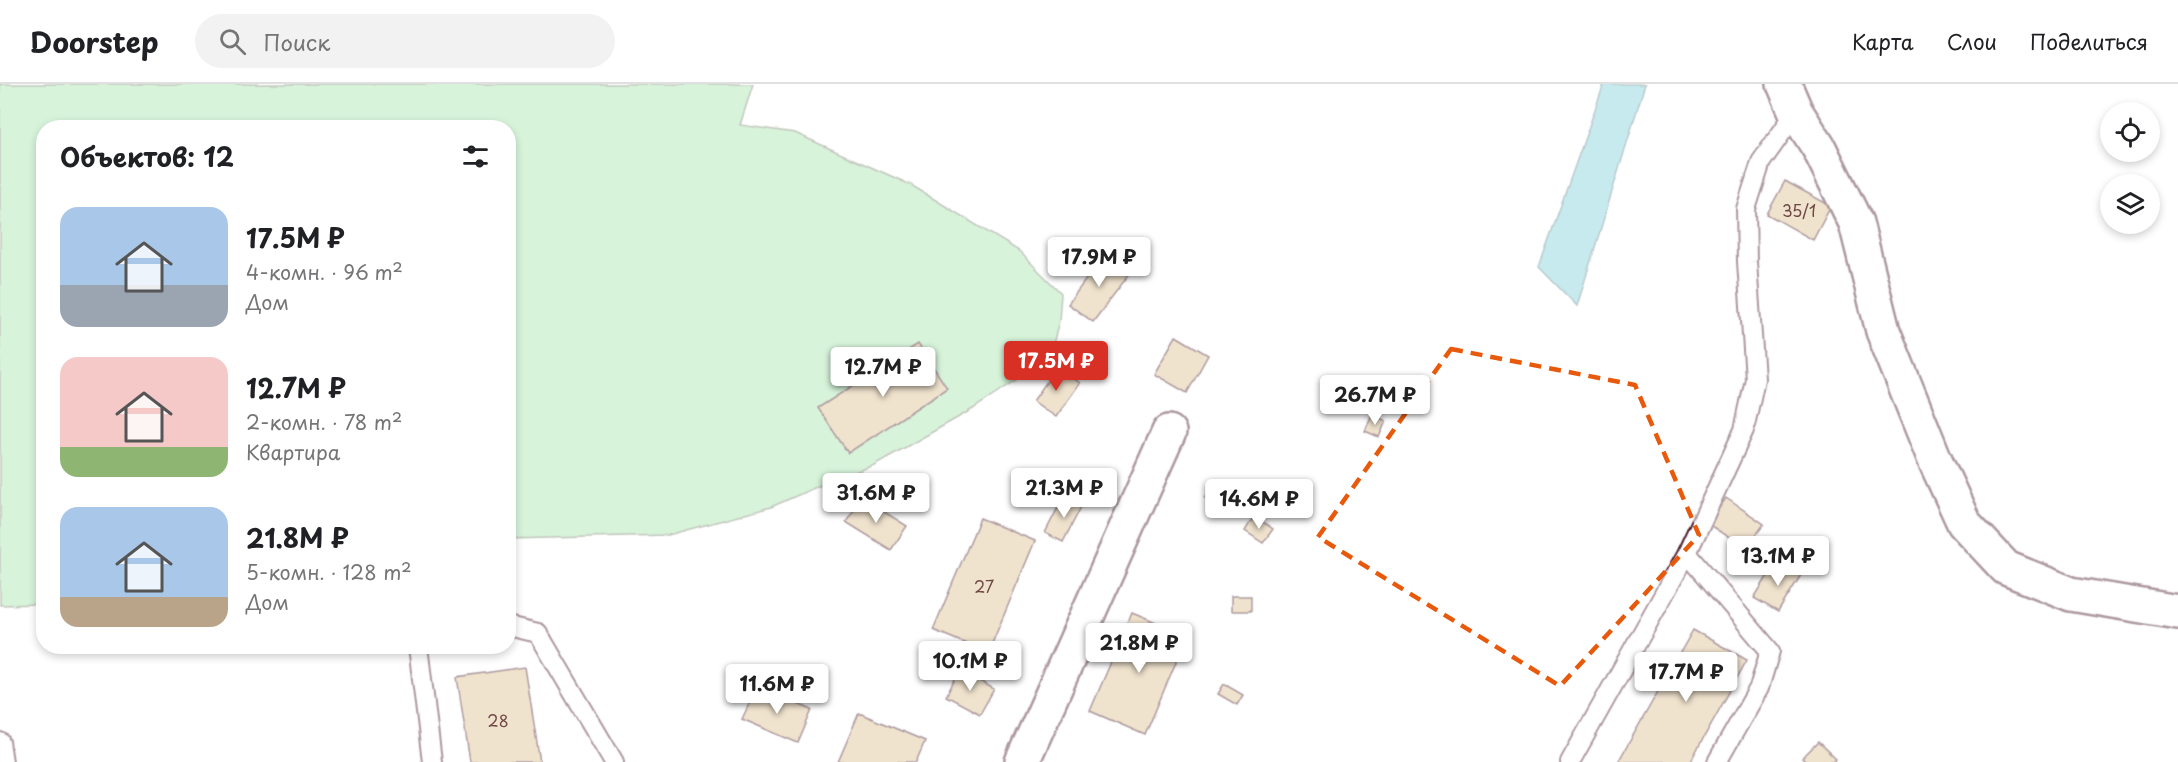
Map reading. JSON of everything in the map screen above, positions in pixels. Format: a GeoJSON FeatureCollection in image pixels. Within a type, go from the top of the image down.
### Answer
{"type":"FeatureCollection","features":[{"type":"Feature","properties":{"kind":"street"},"geometry":{"type":"LineString","coordinates":[[1790,98],[1820,148],[1856,223],[1883,331],[1935,460],[1964,524],[2006,568],[2071,594],[2178,612]]}},
{"type":"Feature","properties":{"kind":"street"},"geometry":{"type":"LineString","coordinates":[[1022,762],[1168,432]]}},
{"type":"Feature","properties":{"kind":"lane"},"geometry":{"type":"LineString","coordinates":[[1570,762],[1688,553],[1744,430],[1755,379],[1746,209],[1761,162],[1790,98]]}},
{"type":"Feature","properties":{"kind":"lane"},"geometry":{"type":"LineString","coordinates":[[1688,553],[1770,651],[1759,688],[1717,762]]}},
{"type":"Feature","properties":{"kind":"lane"},"geometry":{"type":"LineString","coordinates":[[516,628],[538,633],[614,762]]}},
{"type":"Feature","properties":{"kind":"lane"},"geometry":{"type":"LineString","coordinates":[[419,654],[432,762]]}},
{"type":"Feature","properties":{"kind":"lane"},"geometry":{"type":"LineString","coordinates":[[0,742],[3,762]]}},
{"type":"Feature","properties":{"kind":"highlighted area"},"geometry":{"type":"Polygon","coordinates":[[[1451,349],[1635,385],[1699,535],[1560,686],[1318,537],[1451,349]]]}},
{"type":"Feature","properties":{"kind":"green space"},"geometry":{"type":"Polygon","coordinates":[[[0,84],[753,84],[740,125],[795,133],[911,185],[1019,251],[1061,293],[1059,321],[1052,348],[1015,381],[973,409],[874,465],[771,507],[668,535],[516,539],[516,120],[36,120],[36,604],[0,605],[0,84]]]}},
{"type":"Feature","properties":{"kind":"water"},"geometry":{"type":"Polygon","coordinates":[[[1604,84],[1645,84],[1577,306],[1539,267],[1604,84]]]}},
{"type":"Feature","properties":{"kind":"building"},"geometry":{"type":"Polygon","coordinates":[[[1785,181],[1831,206],[1813,240],[1767,214],[1785,181]]]}},
{"type":"Feature","properties":{"kind":"building"},"geometry":{"type":"Polygon","coordinates":[[[1105,253],[1131,272],[1093,322],[1068,304],[1105,253]]]}},
{"type":"Feature","properties":{"kind":"building"},"geometry":{"type":"Polygon","coordinates":[[[1176,336],[1208,355],[1187,393],[1154,374],[1176,336]]]}},
{"type":"Feature","properties":{"kind":"building"},"geometry":{"type":"Polygon","coordinates":[[[918,344],[947,388],[848,453],[818,408],[918,344]]]}},
{"type":"Feature","properties":{"kind":"building"},"geometry":{"type":"Polygon","coordinates":[[[1057,367],[1080,383],[1056,417],[1033,401],[1057,367]]]}},
{"type":"Feature","properties":{"kind":"building"},"geometry":{"type":"Polygon","coordinates":[[[1372,414],[1386,421],[1379,437],[1365,431],[1372,414]]]}},
{"type":"Feature","properties":{"kind":"building"},"geometry":{"type":"Polygon","coordinates":[[[1214,483],[1234,496],[1224,510],[1205,498],[1214,483]]]}},
{"type":"Feature","properties":{"kind":"building"},"geometry":{"type":"Polygon","coordinates":[[[1064,496],[1082,505],[1063,542],[1045,533],[1064,496]]]}},
{"type":"Feature","properties":{"kind":"building"},"geometry":{"type":"Polygon","coordinates":[[[862,498],[907,526],[891,550],[846,522],[862,498]]]}},
{"type":"Feature","properties":{"kind":"building"},"geometry":{"type":"Polygon","coordinates":[[[1726,498],[1764,524],[1746,549],[1708,524],[1726,498]]]}},
{"type":"Feature","properties":{"kind":"building"},"geometry":{"type":"Polygon","coordinates":[[[1254,516],[1273,529],[1263,543],[1245,531],[1254,516]]]}},
{"type":"Feature","properties":{"kind":"building"},"geometry":{"type":"Polygon","coordinates":[[[980,518],[1035,541],[988,653],[933,630],[980,518]]]}},
{"type":"Feature","properties":{"kind":"building"},"geometry":{"type":"Polygon","coordinates":[[[1777,561],[1801,575],[1778,612],[1754,598],[1777,561]]]}},
{"type":"Feature","properties":{"kind":"building"},"geometry":{"type":"Polygon","coordinates":[[[1231,596],[1251,596],[1251,611],[1231,611],[1231,596]]]}},
{"type":"Feature","properties":{"kind":"building"},"geometry":{"type":"Polygon","coordinates":[[[1132,613],[1187,636],[1145,735],[1090,711],[1132,613]]]}},
{"type":"Feature","properties":{"kind":"building"},"geometry":{"type":"Polygon","coordinates":[[[1693,630],[1747,660],[1690,762],[1618,762],[1693,630]]]}},
{"type":"Feature","properties":{"kind":"building"},"geometry":{"type":"Polygon","coordinates":[[[525,667],[540,762],[470,762],[457,677],[525,667]]]}},
{"type":"Feature","properties":{"kind":"building"},"geometry":{"type":"Polygon","coordinates":[[[960,670],[994,689],[980,714],[946,696],[960,670]]]}},
{"type":"Feature","properties":{"kind":"building"},"geometry":{"type":"Polygon","coordinates":[[[1224,684],[1243,695],[1237,705],[1218,694],[1224,684]]]}},
{"type":"Feature","properties":{"kind":"building"},"geometry":{"type":"Polygon","coordinates":[[[757,687],[812,710],[798,743],[742,719],[757,687]]]}},
{"type":"Feature","properties":{"kind":"building"},"geometry":{"type":"Polygon","coordinates":[[[859,713],[925,741],[916,762],[838,762],[859,713]]]}},
{"type":"Feature","properties":{"kind":"building"},"geometry":{"type":"Polygon","coordinates":[[[1818,742],[1836,759],[1833,762],[1806,762],[1802,758],[1818,742]]]}}]}
